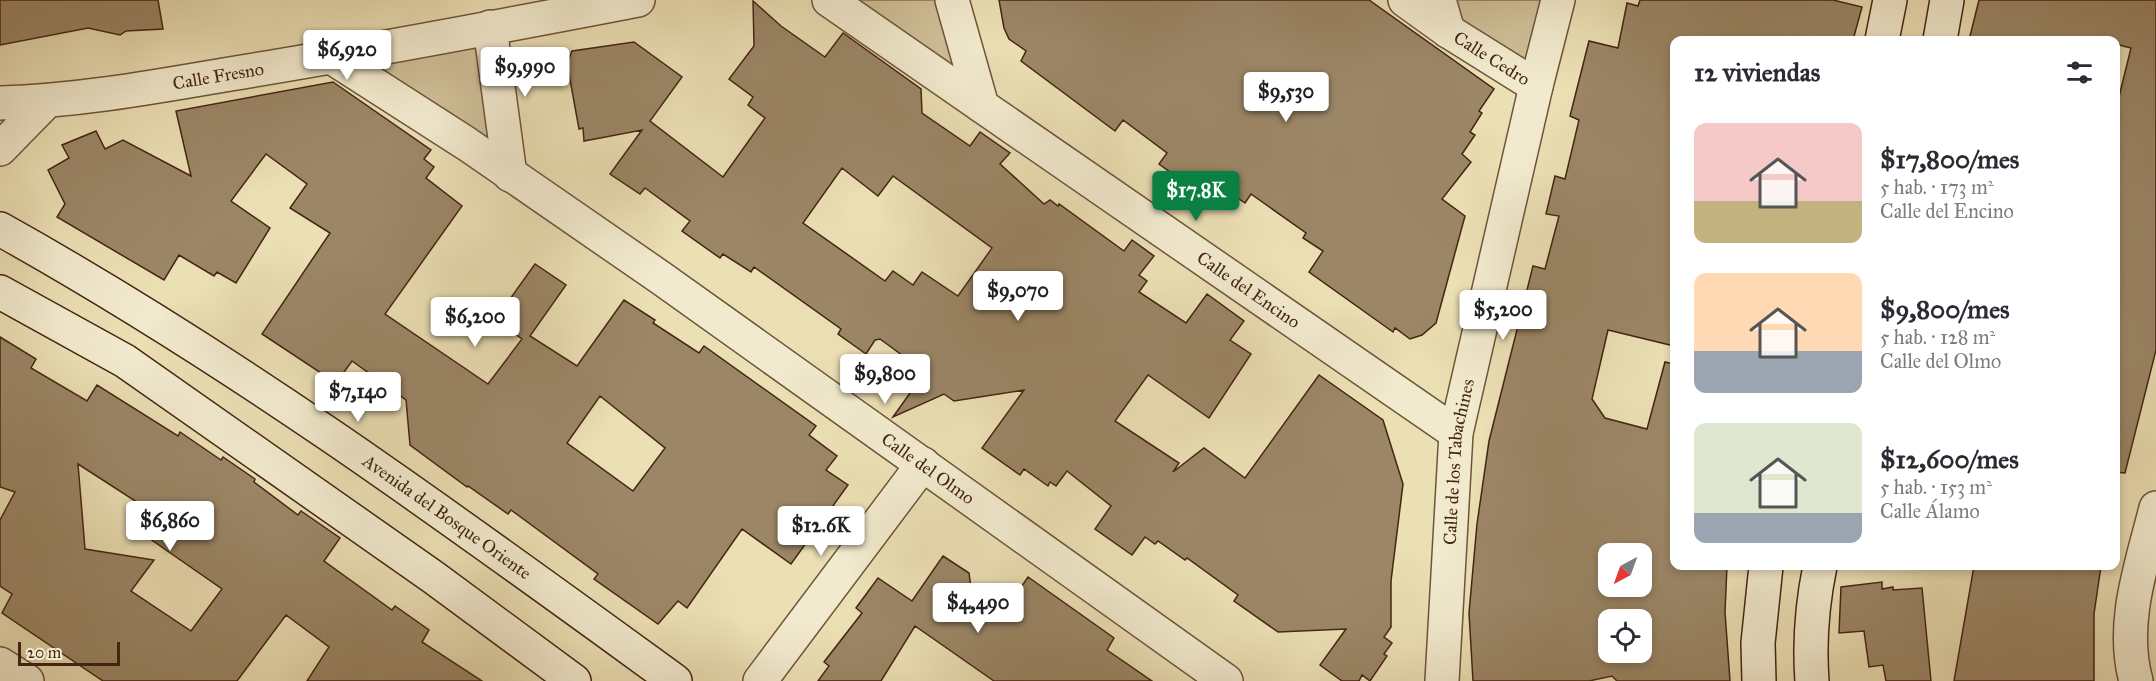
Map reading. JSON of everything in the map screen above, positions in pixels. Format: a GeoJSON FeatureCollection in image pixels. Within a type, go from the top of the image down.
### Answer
{"type":"FeatureCollection","features":[{"type":"Feature","properties":{"kind":"street","name":"Calle Fresno"},"geometry":{"type":"LineString","coordinates":[[0,103],[46,102],[333,58],[490,27],[547,8],[638,0]]}},
{"type":"Feature","properties":{"kind":"street","name":"Calle del Encino"},"geometry":{"type":"LineString","coordinates":[[829,0],[1456,433]]}},
{"type":"Feature","properties":{"kind":"street"},"geometry":{"type":"LineString","coordinates":[[951,0],[982,106]]}},
{"type":"Feature","properties":{"kind":"street","name":"Calle Cedro"},"geometry":{"type":"LineString","coordinates":[[1405,0],[1444,15],[1536,86]]}},
{"type":"Feature","properties":{"kind":"street","name":"Calle de los Tabachines"},"geometry":{"type":"LineString","coordinates":[[1442,681],[1456,433],[1558,0]]}},
{"type":"Feature","properties":{"kind":"street"},"geometry":{"type":"LineString","coordinates":[[1883,36],[1890,0]]}},
{"type":"Feature","properties":{"kind":"street"},"geometry":{"type":"LineString","coordinates":[[1941,36],[1947,0]]}},
{"type":"Feature","properties":{"kind":"street"},"geometry":{"type":"LineString","coordinates":[[490,27],[510,175]]}},
{"type":"Feature","properties":{"kind":"street","name":"Calle del Olmo"},"geometry":{"type":"LineString","coordinates":[[333,58],[467,144],[923,464],[1226,681]]}},
{"type":"Feature","properties":{"kind":"street"},"geometry":{"type":"LineString","coordinates":[[0,149],[46,102]]}},
{"type":"Feature","properties":{"kind":"street","name":"Avenida del Bosque Oriente"},"geometry":{"type":"LineString","coordinates":[[0,229],[101,285],[291,407],[675,681]]}},
{"type":"Feature","properties":{"kind":"street"},"geometry":{"type":"LineString","coordinates":[[0,292],[135,368],[424,570],[574,681]]}},
{"type":"Feature","properties":{"kind":"street"},"geometry":{"type":"LineString","coordinates":[[760,681],[923,464]]}},
{"type":"Feature","properties":{"kind":"street"},"geometry":{"type":"LineString","coordinates":[[2136,681],[2132,666],[2130,612],[2156,508]]}},
{"type":"Feature","properties":{"kind":"street"},"geometry":{"type":"LineString","coordinates":[[1759,681],[1758,643],[1766,570]]}},
{"type":"Feature","properties":{"kind":"street"},"geometry":{"type":"LineString","coordinates":[[1812,681],[1809,645],[1819,570]]}},
{"type":"Feature","properties":{"kind":"street"},"geometry":{"type":"LineString","coordinates":[[0,664],[27,681]]}},
{"type":"Feature","properties":{"kind":"shaded area"},"geometry":{"type":"Polygon","coordinates":[[[829,0],[955,0],[982,106],[829,0]]]}},
{"type":"Feature","properties":{"kind":"shaded area"},"geometry":{"type":"Polygon","coordinates":[[[1410,0],[1558,0],[1536,86],[1410,0]]]}},
{"type":"Feature","properties":{"kind":"shaded area"},"geometry":{"type":"Polygon","coordinates":[[[490,27],[510,175],[333,58],[490,27]]]}},
{"type":"Feature","properties":{"kind":"building"},"geometry":{"type":"Polygon","coordinates":[[[0,0],[158,0],[163,29],[126,31],[120,35],[88,28],[0,45],[0,0]]]}},
{"type":"Feature","properties":{"kind":"building"},"geometry":{"type":"Polygon","coordinates":[[[999,0],[1369,0],[1494,89],[1479,111],[1482,113],[1470,132],[1475,135],[1462,154],[1471,162],[1442,199],[1465,216],[1436,323],[1422,335],[1410,339],[1395,328],[1393,332],[1309,272],[1323,251],[1303,238],[1306,233],[1251,194],[1245,203],[1233,195],[1222,209],[1159,164],[1167,153],[1123,120],[1115,131],[1021,61],[1026,51],[1009,39],[1004,28],[999,0]]]}},
{"type":"Feature","properties":{"kind":"building"},"geometry":{"type":"Polygon","coordinates":[[[1640,0],[1833,0],[1862,7],[1854,36],[1670,36],[1670,345],[1608,330],[1592,399],[1605,418],[1647,429],[1665,362],[1670,363],[1670,570],[1727,570],[1725,612],[1730,681],[1617,681],[1612,676],[1589,681],[1473,681],[1469,613],[1477,524],[1489,441],[1533,266],[1545,269],[1559,216],[1546,214],[1555,176],[1565,179],[1579,120],[1570,116],[1589,41],[1618,48],[1627,3],[1638,6],[1640,0]]]}},
{"type":"Feature","properties":{"kind":"building"},"geometry":{"type":"Polygon","coordinates":[[[1979,0],[2156,0],[2156,350],[2125,473],[2120,472],[2120,93],[2131,48],[2120,45],[2120,36],[1970,36],[1979,0]]]}},
{"type":"Feature","properties":{"kind":"building"},"geometry":{"type":"Polygon","coordinates":[[[753,1],[781,26],[825,57],[843,33],[921,89],[922,113],[970,146],[980,132],[1010,153],[1000,164],[1044,204],[1050,200],[1058,206],[1059,204],[1124,251],[1132,240],[1154,256],[1139,275],[1147,281],[1139,292],[1186,323],[1207,294],[1244,321],[1230,340],[1251,354],[1209,418],[1148,375],[1115,421],[1179,463],[1173,472],[1204,448],[1245,478],[1319,375],[1383,420],[1403,484],[1391,581],[1391,627],[1384,637],[1392,643],[1384,654],[1387,656],[1370,681],[1362,675],[1359,681],[1342,681],[1320,665],[1346,629],[1278,632],[1234,601],[1238,595],[1187,558],[1185,560],[1158,541],[1155,544],[1145,537],[1132,555],[1095,529],[1111,506],[1067,471],[1056,486],[1050,482],[1048,486],[1024,469],[1020,475],[982,448],[1024,390],[954,401],[944,394],[893,417],[925,372],[880,339],[875,340],[866,354],[838,334],[841,329],[754,267],[751,272],[723,254],[720,258],[682,231],[690,221],[645,188],[640,194],[610,174],[642,130],[584,141],[583,128],[579,129],[567,63],[572,51],[634,42],[682,77],[650,121],[723,177],[765,118],[748,105],[753,97],[729,79],[754,46],[753,1]],[[842,168],[803,223],[885,281],[893,271],[913,285],[922,272],[958,296],[992,248],[893,176],[878,196],[842,168]]]}},
{"type":"Feature","properties":{"kind":"building"},"geometry":{"type":"Polygon","coordinates":[[[333,82],[431,150],[424,159],[434,167],[426,178],[462,206],[385,314],[488,384],[522,339],[495,320],[535,264],[566,285],[530,336],[577,366],[624,300],[655,320],[653,323],[699,353],[704,346],[816,426],[809,435],[837,456],[826,470],[848,485],[791,564],[742,529],[687,608],[678,601],[658,624],[594,579],[598,574],[511,510],[508,514],[410,445],[406,400],[352,361],[336,383],[262,334],[330,233],[290,208],[307,184],[266,154],[231,201],[270,228],[236,283],[217,272],[214,276],[179,255],[164,280],[57,217],[65,204],[48,170],[69,158],[62,145],[96,131],[105,149],[123,140],[191,176],[176,111],[333,82]],[[600,396],[567,443],[633,491],[665,448],[600,396]]]}},
{"type":"Feature","properties":{"kind":"building"},"geometry":{"type":"Polygon","coordinates":[[[0,337],[36,359],[31,368],[87,401],[97,385],[178,436],[180,432],[221,460],[223,457],[255,479],[254,482],[298,515],[301,511],[340,538],[324,561],[392,610],[395,606],[429,630],[422,642],[482,681],[307,681],[329,647],[286,615],[237,681],[103,681],[2,613],[12,594],[0,586],[0,520],[15,492],[0,487],[0,337]],[[78,464],[85,549],[154,560],[131,591],[191,631],[222,589],[143,534],[160,517],[78,464]]]}},
{"type":"Feature","properties":{"kind":"building"},"geometry":{"type":"Polygon","coordinates":[[[943,556],[969,573],[976,627],[1000,595],[1011,602],[1028,577],[1114,638],[1107,650],[1152,681],[994,681],[915,626],[881,681],[818,681],[829,666],[824,662],[862,613],[856,608],[878,578],[912,601],[943,556]]]}},
{"type":"Feature","properties":{"kind":"building"},"geometry":{"type":"Polygon","coordinates":[[[1973,570],[2100,570],[2094,614],[2094,681],[1954,681],[1973,570]]]}},
{"type":"Feature","properties":{"kind":"building"},"geometry":{"type":"Polygon","coordinates":[[[1882,582],[1882,589],[1922,588],[1931,681],[1886,681],[1883,665],[1869,667],[1864,631],[1839,633],[1841,587],[1882,582]]]}}]}
